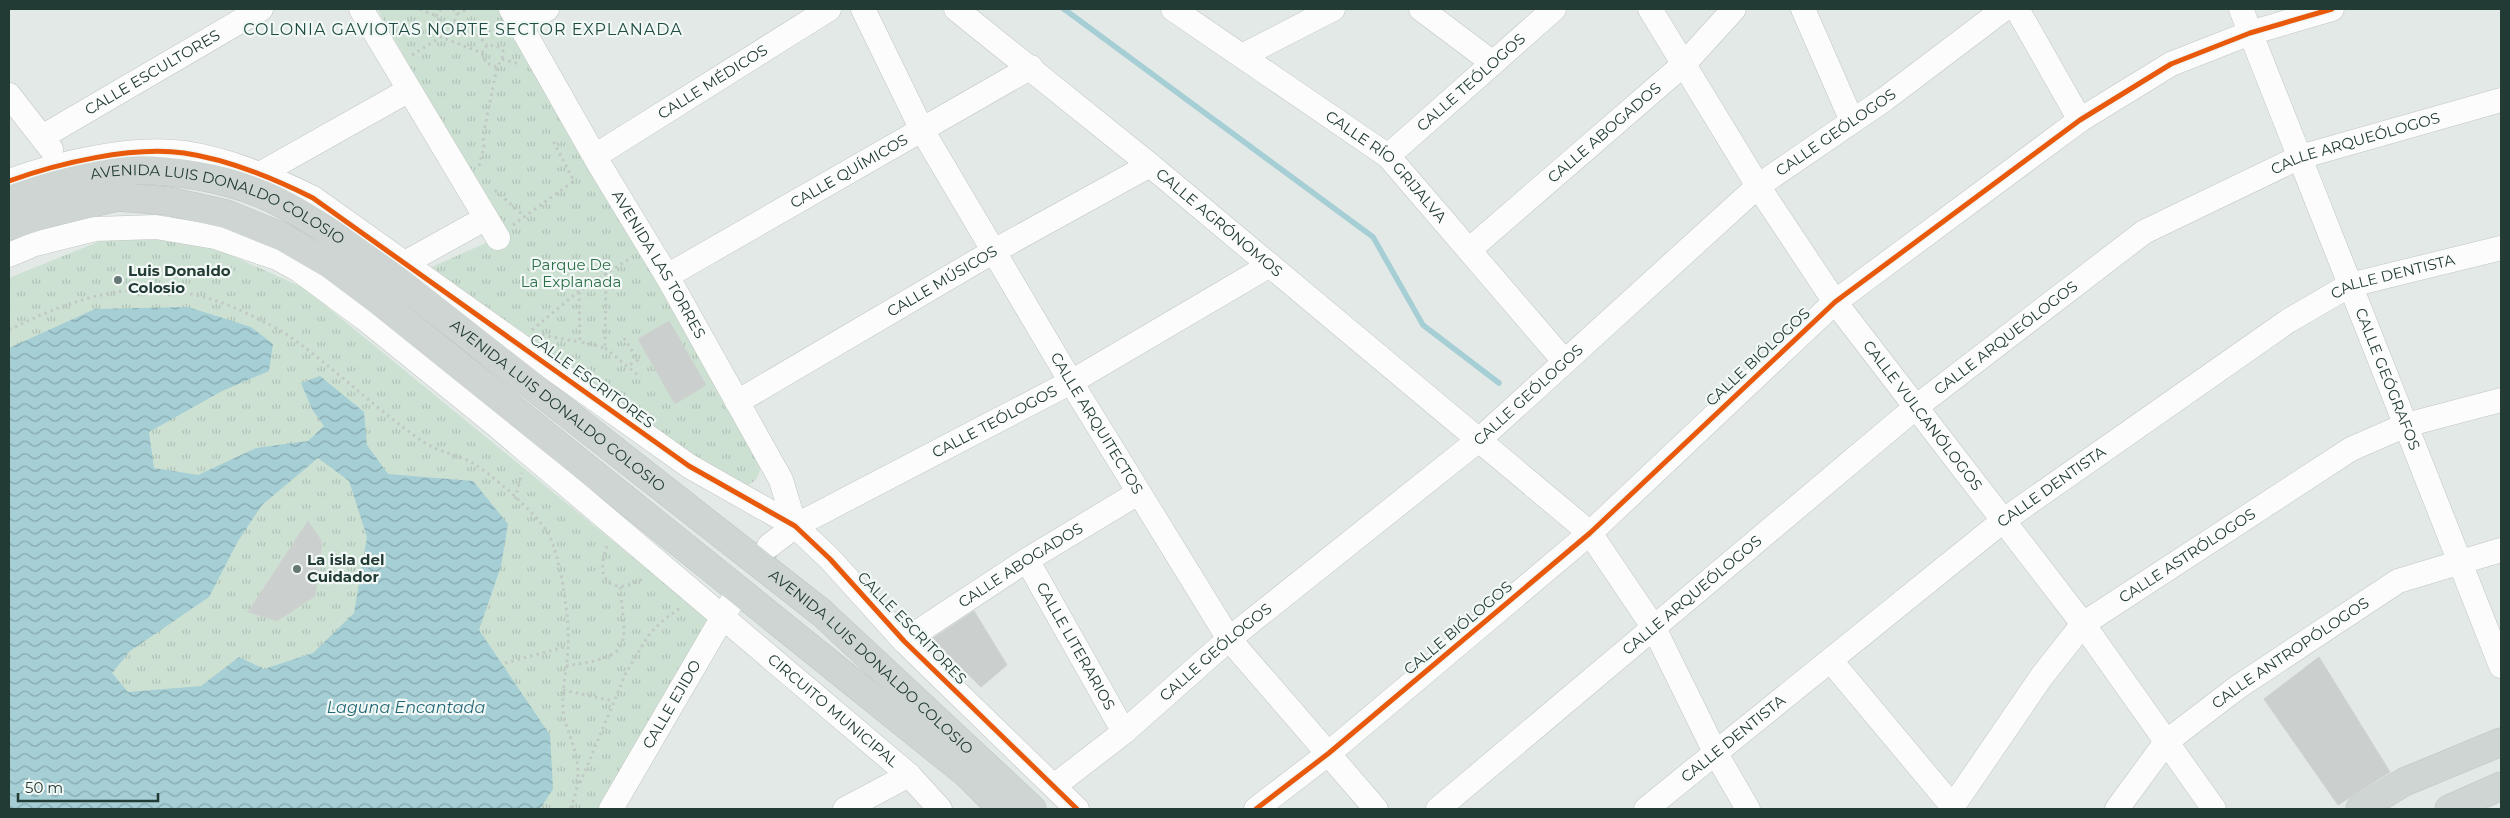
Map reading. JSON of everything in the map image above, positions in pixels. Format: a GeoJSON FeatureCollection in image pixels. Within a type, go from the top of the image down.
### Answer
{"type":"FeatureCollection","features":[{"type":"Feature","properties":{"kind":"main road","name":"AVENIDA LUIS DONALDO COLOSIO"},"geometry":{"type":"LineString","coordinates":[[9,198],[69,180],[116,171],[176,172],[226,182],[274,199],[327,229],[387,272],[822,613],[1032,809]]}},
{"type":"Feature","properties":{"kind":"main road","name":"AVENIDA LUIS DONALDO COLOSIO"},"geometry":{"type":"LineString","coordinates":[[9,226],[48,213],[117,197],[168,201],[226,214],[284,237],[300,246],[331,265],[386,307],[967,774],[1002,809]]}},
{"type":"Feature","properties":{"kind":"main road"},"geometry":{"type":"LineString","coordinates":[[2360,809],[2404,782],[2501,742]]}},
{"type":"Feature","properties":{"kind":"main road"},"geometry":{"type":"LineString","coordinates":[[2449,809],[2501,786]]}},
{"type":"Feature","properties":{"kind":"street","name":"CALLE ESCULTORES"},"geometry":{"type":"LineString","coordinates":[[42,137],[261,9]]}},
{"type":"Feature","properties":{"kind":"street"},"geometry":{"type":"LineString","coordinates":[[361,9],[486,218],[503,234]]}},
{"type":"Feature","properties":{"kind":"street"},"geometry":{"type":"LineString","coordinates":[[516,16],[547,9]]}},
{"type":"Feature","properties":{"kind":"street","name":"CALLE MÉDICOS"},"geometry":{"type":"LineString","coordinates":[[595,156],[829,9]]}},
{"type":"Feature","properties":{"kind":"street","name":"CALLE ARQUITECTOS"},"geometry":{"type":"LineString","coordinates":[[862,9],[922,130],[1071,382],[1229,639],[1376,809]]}},
{"type":"Feature","properties":{"kind":"street","name":"CALLE AGRÓNOMOS"},"geometry":{"type":"LineString","coordinates":[[956,9],[1031,67],[1480,439],[1590,533],[1654,628]]}},
{"type":"Feature","properties":{"kind":"street","name":"CALLE RÍO GRIJALVA"},"geometry":{"type":"LineString","coordinates":[[1173,9],[1388,156],[1565,362]]}},
{"type":"Feature","properties":{"kind":"street"},"geometry":{"type":"LineString","coordinates":[[1242,56],[1333,9]]}},
{"type":"Feature","properties":{"kind":"street"},"geometry":{"type":"LineString","coordinates":[[1421,9],[1493,63]]}},
{"type":"Feature","properties":{"kind":"street","name":"CALLE TEÓLOGOS"},"geometry":{"type":"LineString","coordinates":[[1388,156],[1554,9]]}},
{"type":"Feature","properties":{"kind":"street","name":"CALLE VULCANÓLOGOS"},"geometry":{"type":"LineString","coordinates":[[1650,9],[1758,186],[1835,302],[2083,624],[2214,809]]}},
{"type":"Feature","properties":{"kind":"street","name":"CALLE ABOGADOS"},"geometry":{"type":"LineString","coordinates":[[1469,250],[1684,64],[1734,9]]}},
{"type":"Feature","properties":{"kind":"street"},"geometry":{"type":"LineString","coordinates":[[1803,9],[1852,122]]}},
{"type":"Feature","properties":{"kind":"street","name":"CALLE GEÓLOGOS"},"geometry":{"type":"LineString","coordinates":[[1054,786],[1124,732],[1229,639],[1480,439],[1758,186],[1852,122],[2004,9]]}},
{"type":"Feature","properties":{"kind":"street"},"geometry":{"type":"LineString","coordinates":[[2017,9],[2080,120]]}},
{"type":"Feature","properties":{"kind":"street","name":"CALLE GEÓGRAFOS"},"geometry":{"type":"LineString","coordinates":[[2241,9],[2501,666]]}},
{"type":"Feature","properties":{"kind":"street","name":"CALLE BIÓLOGOS"},"geometry":{"type":"LineString","coordinates":[[1256,809],[1328,754],[1590,533],[1835,302],[2080,120],[2171,64],[2250,33],[2332,9]]}},
{"type":"Feature","properties":{"kind":"street","name":"AVENIDA LAS TORRES"},"geometry":{"type":"LineString","coordinates":[[516,16],[595,156],[668,276],[781,480],[794,526]]}},
{"type":"Feature","properties":{"kind":"street","name":"CALLE QUÍMICOS"},"geometry":{"type":"LineString","coordinates":[[668,276],[1031,67]]}},
{"type":"Feature","properties":{"kind":"street"},"geometry":{"type":"LineString","coordinates":[[258,174],[408,90]]}},
{"type":"Feature","properties":{"kind":"street"},"geometry":{"type":"LineString","coordinates":[[9,95],[63,164]]}},
{"type":"Feature","properties":{"kind":"street","name":"CALLE ARQUEÓLOGOS"},"geometry":{"type":"LineString","coordinates":[[1438,809],[1916,406],[2144,232],[2300,157],[2501,100]]}},
{"type":"Feature","properties":{"kind":"street","name":"CALLE ESCRITORES"},"geometry":{"type":"LineString","coordinates":[[9,180],[63,164],[125,154],[165,152],[203,157],[258,174],[313,198],[689,466],[794,526],[830,559],[904,641],[1077,809]]}},
{"type":"Feature","properties":{"kind":"street","name":"CALLE MÚSICOS"},"geometry":{"type":"LineString","coordinates":[[737,402],[994,251],[1150,166]]}},
{"type":"Feature","properties":{"kind":"street"},"geometry":{"type":"LineString","coordinates":[[405,263],[486,218]]}},
{"type":"Feature","properties":{"kind":"street","name":"AVENIDA LUIS DONALDO COLOSIO"},"geometry":{"type":"LineString","coordinates":[[9,255],[35,244],[95,229],[130,226],[182,230],[215,237],[277,258],[326,289],[364,318],[496,425],[702,599],[728,608]]}},
{"type":"Feature","properties":{"kind":"street","name":"CALLE DENTISTA"},"geometry":{"type":"LineString","coordinates":[[1646,809],[1714,752],[1831,661],[2004,520],[2288,321],[2350,285],[2501,248]]}},
{"type":"Feature","properties":{"kind":"street","name":"CALLE TEÓLOGOS"},"geometry":{"type":"LineString","coordinates":[[769,546],[794,526],[1071,382],[1270,265]]}},
{"type":"Feature","properties":{"kind":"street","name":"CALLE ASTRÓLOGOS"},"geometry":{"type":"LineString","coordinates":[[1952,808],[2042,676],[2083,624],[2351,449],[2406,425],[2501,400]]}},
{"type":"Feature","properties":{"kind":"street"},"geometry":{"type":"LineString","coordinates":[[756,506],[775,491],[781,480]]}},
{"type":"Feature","properties":{"kind":"street","name":"CALLE ABOGADOS"},"geometry":{"type":"LineString","coordinates":[[904,641],[1027,560],[1138,493]]}},
{"type":"Feature","properties":{"kind":"street","name":"CALLE ANTROPÓLOGOS"},"geometry":{"type":"LineString","coordinates":[[2117,809],[2166,742],[2238,687],[2398,582],[2460,561],[2501,550]]}},
{"type":"Feature","properties":{"kind":"street","name":"CALLE LITERARIOS"},"geometry":{"type":"LineString","coordinates":[[1027,560],[1124,732]]}},
{"type":"Feature","properties":{"kind":"street","name":"CIRCUITO MUNICIPAL"},"geometry":{"type":"LineString","coordinates":[[728,608],[909,775],[940,809]]}},
{"type":"Feature","properties":{"kind":"street","name":"CALLE EJIDO"},"geometry":{"type":"LineString","coordinates":[[611,809],[728,608]]}},
{"type":"Feature","properties":{"kind":"street"},"geometry":{"type":"LineString","coordinates":[[1654,628],[1714,752],[1748,809]]}},
{"type":"Feature","properties":{"kind":"street"},"geometry":{"type":"LineString","coordinates":[[1831,661],[1952,808]]}},
{"type":"Feature","properties":{"kind":"street"},"geometry":{"type":"LineString","coordinates":[[845,809],[909,775]]}},
{"type":"Feature","properties":{"kind":"path"},"geometry":{"type":"LineString","coordinates":[[412,56],[441,37],[443,26],[436,16],[420,9]]}},
{"type":"Feature","properties":{"kind":"path"},"geometry":{"type":"LineString","coordinates":[[436,16],[441,9]]}},
{"type":"Feature","properties":{"kind":"path"},"geometry":{"type":"LineString","coordinates":[[452,9],[457,14]]}},
{"type":"Feature","properties":{"kind":"path"},"geometry":{"type":"LineString","coordinates":[[454,23],[457,14],[468,9]]}},
{"type":"Feature","properties":{"kind":"path"},"geometry":{"type":"LineString","coordinates":[[443,26],[454,23],[475,32],[487,45],[497,46],[503,51],[502,59],[497,67],[483,136],[484,147],[478,170]]}},
{"type":"Feature","properties":{"kind":"path"},"geometry":{"type":"LineString","coordinates":[[441,37],[482,53],[486,63],[497,67]]}},
{"type":"Feature","properties":{"kind":"path"},"geometry":{"type":"LineString","coordinates":[[482,53],[487,45]]}},
{"type":"Feature","properties":{"kind":"path"},"geometry":{"type":"LineString","coordinates":[[502,59],[528,67]]}},
{"type":"Feature","properties":{"kind":"path"},"geometry":{"type":"LineString","coordinates":[[503,234],[524,216],[574,181],[552,140]]}},
{"type":"Feature","properties":{"kind":"path"},"geometry":{"type":"LineString","coordinates":[[491,186],[524,216]]}},
{"type":"Feature","properties":{"kind":"path"},"geometry":{"type":"LineString","coordinates":[[639,376],[605,348],[529,332],[580,291],[650,246]]}},
{"type":"Feature","properties":{"kind":"path"},"geometry":{"type":"LineString","coordinates":[[605,348],[606,273]]}},
{"type":"Feature","properties":{"kind":"path"},"geometry":{"type":"LineString","coordinates":[[9,330],[49,312],[105,292],[149,288],[202,296],[231,306],[280,330],[426,444],[477,466],[541,523],[549,535],[564,596],[568,646],[563,690],[563,713],[577,760],[579,786]]}},
{"type":"Feature","properties":{"kind":"path"},"geometry":{"type":"LineString","coordinates":[[580,291],[580,342]]}},
{"type":"Feature","properties":{"kind":"path"},"geometry":{"type":"LineString","coordinates":[[624,338],[638,360],[628,366]]}},
{"type":"Feature","properties":{"kind":"path"},"geometry":{"type":"LineString","coordinates":[[616,528],[605,551],[602,573],[612,585],[626,587],[642,579],[661,565]]}},
{"type":"Feature","properties":{"kind":"path"},"geometry":{"type":"LineString","coordinates":[[566,666],[597,661],[621,647],[625,639],[625,630],[620,587]]}},
{"type":"Feature","properties":{"kind":"path"},"geometry":{"type":"LineString","coordinates":[[570,809],[598,743],[613,701],[648,636],[661,622],[688,603],[702,599]]}},
{"type":"Feature","properties":{"kind":"path"},"geometry":{"type":"LineString","coordinates":[[505,663],[568,646]]}},
{"type":"Feature","properties":{"kind":"path"},"geometry":{"type":"LineString","coordinates":[[563,690],[613,701]]}},
{"type":"Feature","properties":{"kind":"green space","name":"Parque De La Explanada"},"geometry":{"type":"Polygon","coordinates":[[[377,9],[505,9],[761,465],[759,474],[753,483],[741,487],[677,449],[524,333],[427,269],[506,234],[377,9]]]}},
{"type":"Feature","properties":{"kind":"green space","name":"Laguna Encantada"},"geometry":{"type":"Polygon","coordinates":[[[105,239],[170,240],[217,249],[304,288],[708,619],[598,809],[9,809],[9,278],[105,239]]]}},
{"type":"Feature","properties":{"kind":"water","name":"Laguna Encantada"},"geometry":{"type":"Polygon","coordinates":[[[188,307],[251,327],[273,344],[269,371],[222,391],[149,432],[154,468],[198,475],[256,448],[308,441],[324,426],[312,409],[301,383],[320,376],[364,412],[367,445],[388,474],[473,481],[508,524],[501,566],[479,630],[550,735],[553,789],[540,809],[9,809],[9,348],[95,309],[188,307]],[[318,458],[262,505],[238,541],[209,597],[130,651],[112,673],[128,692],[201,686],[239,657],[264,669],[313,653],[354,613],[367,537],[349,481],[318,458]]]}},
{"type":"Feature","properties":{"kind":"building"},"geometry":{"type":"Polygon","coordinates":[[[669,321],[706,385],[675,404],[638,339],[669,321]]]}},
{"type":"Feature","properties":{"kind":"building","name":"La isla del Cuidador"},"geometry":{"type":"Polygon","coordinates":[[[308,521],[322,542],[315,596],[277,621],[248,612],[308,521]]]}},
{"type":"Feature","properties":{"kind":"building"},"geometry":{"type":"Polygon","coordinates":[[[974,611],[1007,665],[981,687],[932,639],[974,611]]]}},
{"type":"Feature","properties":{"kind":"building"},"geometry":{"type":"Polygon","coordinates":[[[2319,657],[2390,772],[2338,805],[2264,699],[2319,657]]]}},
{"type":"Feature","properties":{"kind":"waterway"},"geometry":{"type":"LineString","coordinates":[[1064,9],[1373,237],[1423,325],[1499,383]]}},
{"type":"Feature","properties":{"kind":"tunnel"},"geometry":{"type":"LineString","coordinates":[[733,599],[769,547]]}},
{"type":"Feature","properties":{"kind":"cycle path"},"geometry":{"type":"LineString","coordinates":[[1256,809],[1329,753],[1590,533],[1835,302],[2080,120],[2171,64],[2250,33],[2332,9]]}},
{"type":"Feature","properties":{"kind":"cycle path"},"geometry":{"type":"LineString","coordinates":[[9,181],[72,162],[119,154],[163,151],[200,156],[233,165],[267,177],[313,198],[689,466],[795,526],[830,559],[904,641],[1077,809]]}},
{"type":"Feature","properties":{"kind":"place","name":"Luis Donaldo Colosio"},"geometry":{"type":"Point","coordinates":[118,280]}},
{"type":"Feature","properties":{"kind":"place","name":"La isla del Cuidador"},"geometry":{"type":"Point","coordinates":[297,569]}},
{"type":"Feature","properties":{"kind":"district","name":"COLONIA GAVIOTAS NORTE SECTOR EXPLANADA"},"geometry":{"type":"Point","coordinates":[463,29]}}]}
